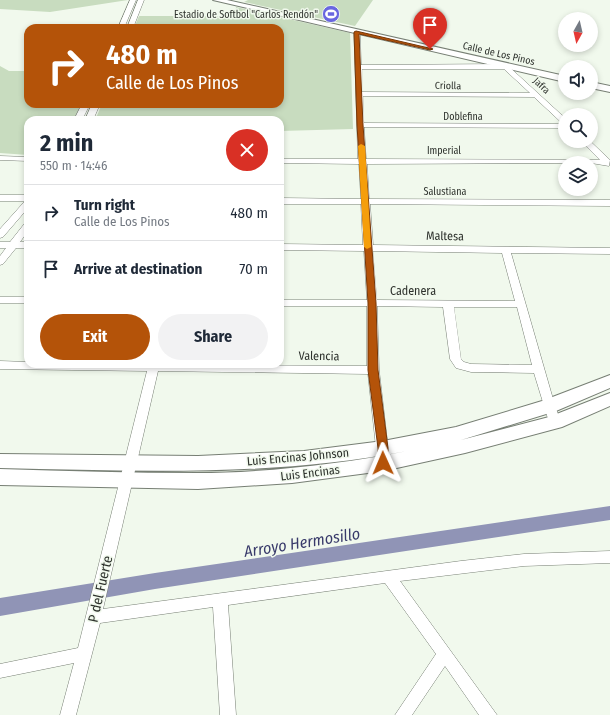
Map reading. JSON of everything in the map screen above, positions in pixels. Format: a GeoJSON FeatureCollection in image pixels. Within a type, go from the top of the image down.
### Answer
{"type":"FeatureCollection","features":[{"type":"Feature","properties":{"kind":"main road"},"geometry":{"type":"LineString","coordinates":[[552,414],[610,381]]}},
{"type":"Feature","properties":{"kind":"main road","name":"Luis Encinas"},"geometry":{"type":"LineString","coordinates":[[0,477],[128,470],[224,480],[292,476],[383,455],[464,446],[552,414],[610,399]]}},
{"type":"Feature","properties":{"kind":"main road"},"geometry":{"type":"LineString","coordinates":[[0,461],[128,470]]}},
{"type":"Feature","properties":{"kind":"street"},"geometry":{"type":"LineString","coordinates":[[123,24],[133,0]]}},
{"type":"Feature","properties":{"kind":"street"},"geometry":{"type":"LineString","coordinates":[[132,24],[141,0]]}},
{"type":"Feature","properties":{"kind":"street","name":"Calle de Los Pinos"},"geometry":{"type":"LineString","coordinates":[[217,0],[558,78]]}},
{"type":"Feature","properties":{"kind":"street"},"geometry":{"type":"LineString","coordinates":[[356,32],[362,161],[372,303],[373,370],[383,455]]}},
{"type":"Feature","properties":{"kind":"street"},"geometry":{"type":"LineString","coordinates":[[358,67],[504,66]]}},
{"type":"Feature","properties":{"kind":"street","name":"Jafra"},"geometry":{"type":"LineString","coordinates":[[504,66],[558,115]]}},
{"type":"Feature","properties":{"kind":"street"},"geometry":{"type":"LineString","coordinates":[[598,86],[610,89]]}},
{"type":"Feature","properties":{"kind":"street","name":"Criolla"},"geometry":{"type":"LineString","coordinates":[[360,94],[536,95]]}},
{"type":"Feature","properties":{"kind":"street","name":"Doblefina"},"geometry":{"type":"LineString","coordinates":[[360,125],[558,126]]}},
{"type":"Feature","properties":{"kind":"street"},"geometry":{"type":"LineString","coordinates":[[593,148],[609,163]]}},
{"type":"Feature","properties":{"kind":"street"},"geometry":{"type":"LineString","coordinates":[[0,158],[24,159]]}},
{"type":"Feature","properties":{"kind":"street","name":"Imperial"},"geometry":{"type":"LineString","coordinates":[[284,161],[609,163]]}},
{"type":"Feature","properties":{"kind":"street"},"geometry":{"type":"LineString","coordinates":[[0,198],[24,198]]}},
{"type":"Feature","properties":{"kind":"street","name":"Salustiana"},"geometry":{"type":"LineString","coordinates":[[284,201],[610,203]]}},
{"type":"Feature","properties":{"kind":"street"},"geometry":{"type":"LineString","coordinates":[[0,235],[24,207]]}},
{"type":"Feature","properties":{"kind":"street"},"geometry":{"type":"LineString","coordinates":[[0,262],[24,230]]}},
{"type":"Feature","properties":{"kind":"street"},"geometry":{"type":"LineString","coordinates":[[0,245],[24,245]]}},
{"type":"Feature","properties":{"kind":"street","name":"Maltesa"},"geometry":{"type":"LineString","coordinates":[[284,247],[610,251]]}},
{"type":"Feature","properties":{"kind":"street"},"geometry":{"type":"LineString","coordinates":[[506,250],[538,369],[552,414]]}},
{"type":"Feature","properties":{"kind":"street"},"geometry":{"type":"LineString","coordinates":[[0,300],[24,300]]}},
{"type":"Feature","properties":{"kind":"street","name":"Cadenera"},"geometry":{"type":"LineString","coordinates":[[284,302],[521,304]]}},
{"type":"Feature","properties":{"kind":"street"},"geometry":{"type":"LineString","coordinates":[[448,304],[456,359],[460,366],[471,368],[538,369]]}},
{"type":"Feature","properties":{"kind":"street","name":"Valencia"},"geometry":{"type":"LineString","coordinates":[[0,365],[24,365]]}},
{"type":"Feature","properties":{"kind":"street","name":"P del Fuerte"},"geometry":{"type":"LineString","coordinates":[[68,715],[94,616],[153,368]]}},
{"type":"Feature","properties":{"kind":"street","name":"Valencia"},"geometry":{"type":"LineString","coordinates":[[284,368],[373,370]]}},
{"type":"Feature","properties":{"kind":"street"},"geometry":{"type":"LineString","coordinates":[[94,616],[524,560],[610,557]]}},
{"type":"Feature","properties":{"kind":"street"},"geometry":{"type":"LineString","coordinates":[[389,577],[489,715]]}},
{"type":"Feature","properties":{"kind":"street"},"geometry":{"type":"LineString","coordinates":[[220,600],[228,715]]}},
{"type":"Feature","properties":{"kind":"street"},"geometry":{"type":"LineString","coordinates":[[0,671],[84,654]]}},
{"type":"Feature","properties":{"kind":"street"},"geometry":{"type":"LineString","coordinates":[[403,715],[444,654]]}},
{"type":"Feature","properties":{"kind":"green space"},"geometry":{"type":"Polygon","coordinates":[[[0,0],[128,0],[50,12],[0,9],[0,0]]]}},
{"type":"Feature","properties":{"kind":"green space","name":"Estadio de Softbol \"Carlos Rendón\""},"geometry":{"type":"Polygon","coordinates":[[[248,0],[373,0],[355,26],[244,2],[248,0]]]}},
{"type":"Feature","properties":{"kind":"green space"},"geometry":{"type":"Polygon","coordinates":[[[236,7],[350,33],[353,129],[284,131],[284,116],[97,116],[100,108],[284,108],[284,24],[136,24],[139,16],[235,16],[236,7]]]}},
{"type":"Feature","properties":{"kind":"green space"},"geometry":{"type":"Polygon","coordinates":[[[0,66],[9,71],[24,71],[24,108],[79,108],[75,116],[24,116],[24,155],[0,153],[0,66]]]}},
{"type":"Feature","properties":{"kind":"waterway","name":"Arroyo Hermosillo"},"geometry":{"type":"LineString","coordinates":[[0,607],[155,581],[610,513]]}},
{"type":"Feature","properties":{"kind":"slow traffic"},"geometry":{"type":"LineString","coordinates":[[361,146],[366,202],[367,247]]}},
{"type":"Feature","properties":{"kind":"place","name":"Estadio de Softbol \"Carlos Rendón\""},"geometry":{"type":"Point","coordinates":[331,14]}},
{"type":"Feature","properties":{"kind":"route"},"geometry":{"type":"LineString","coordinates":[[383,463],[383,448],[373,370],[372,303],[362,161],[356,32],[430,49]]}}]}
